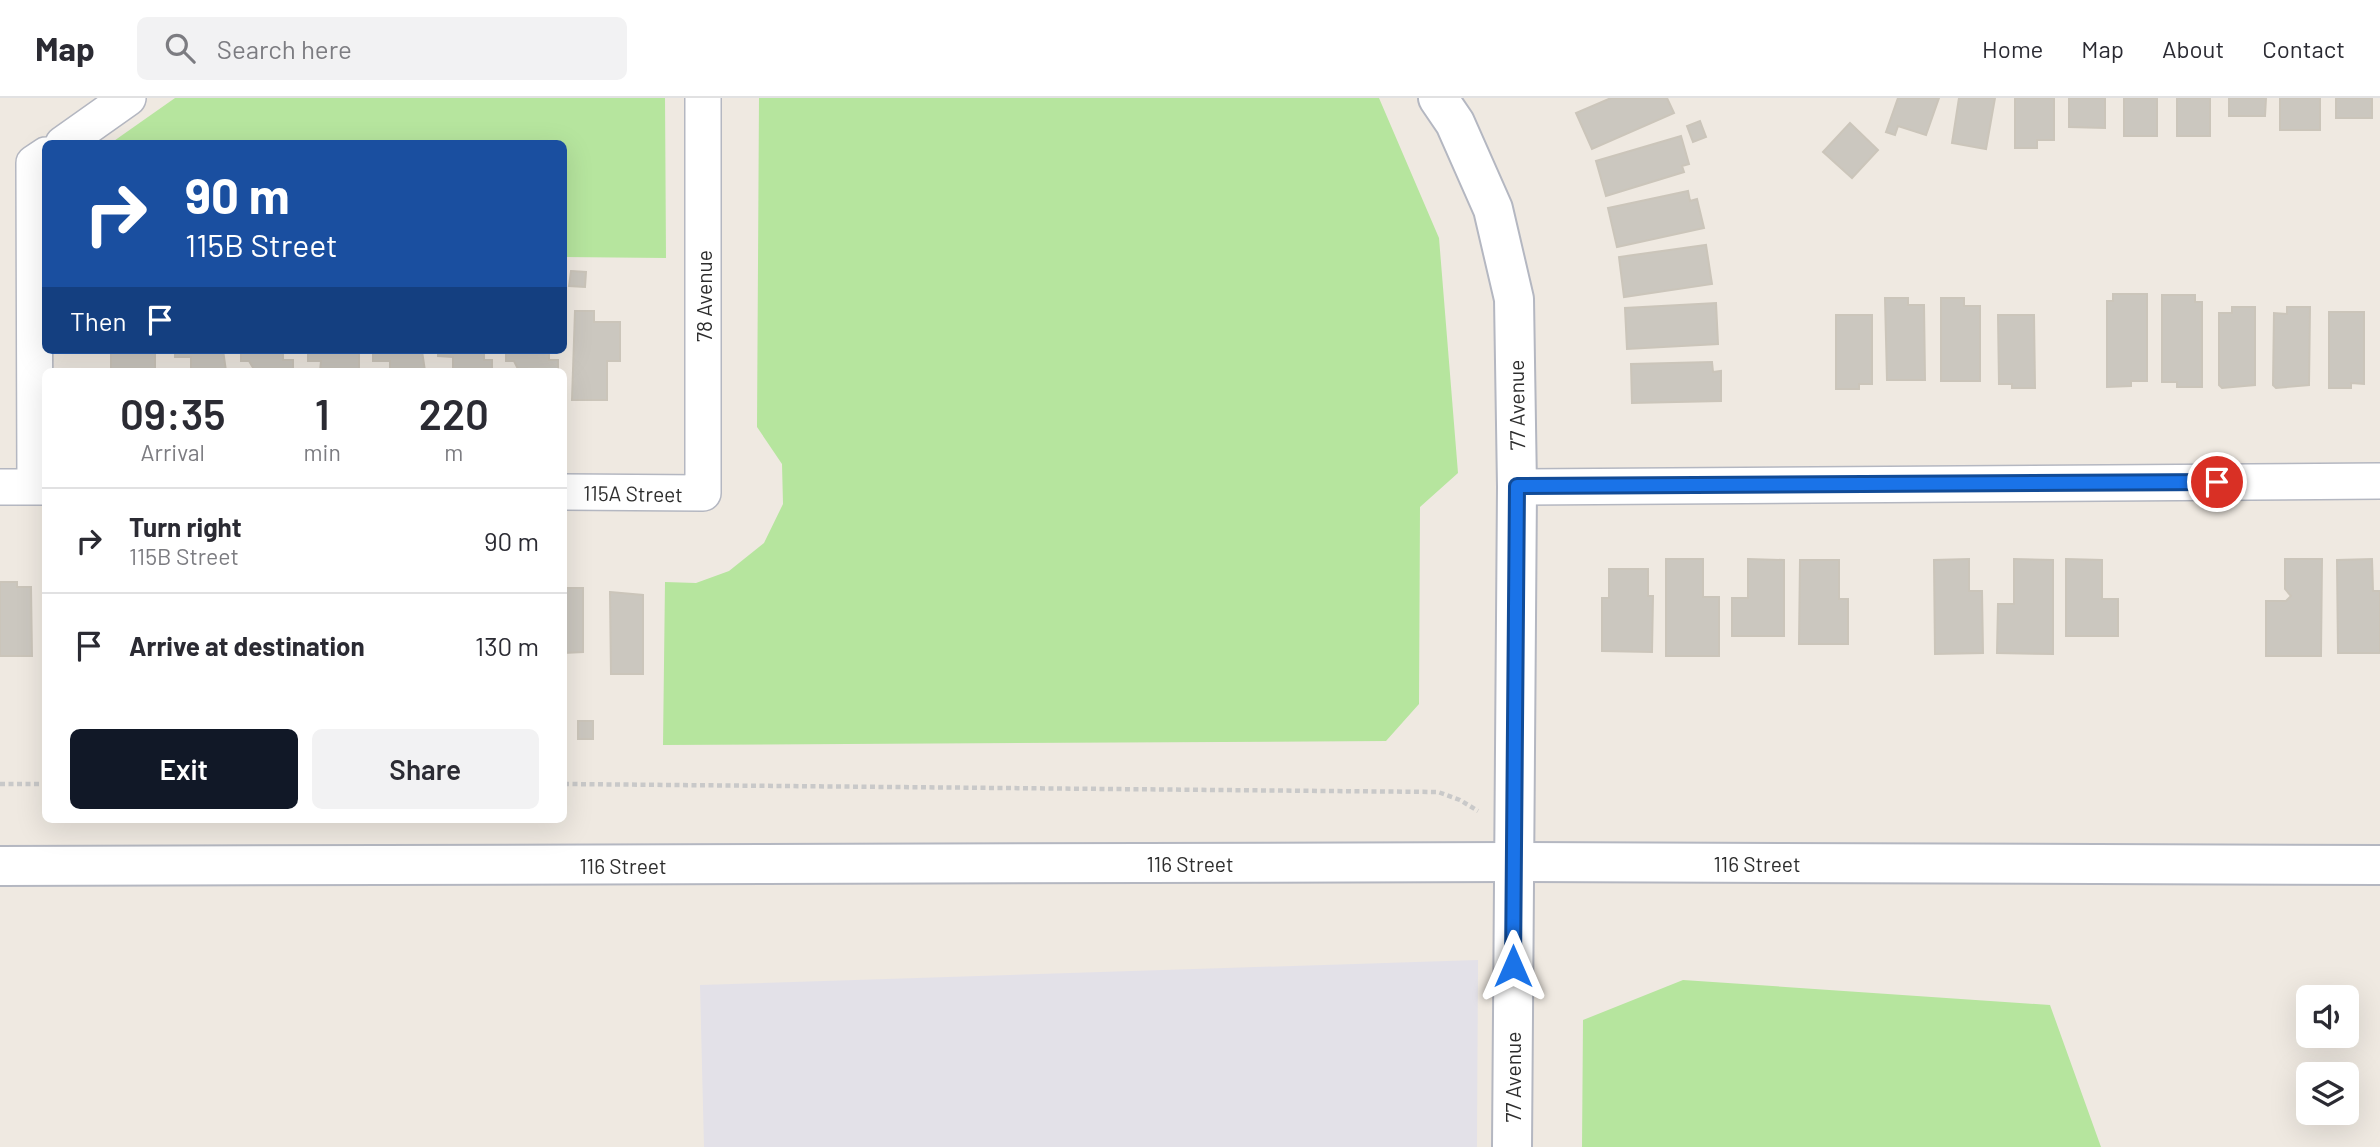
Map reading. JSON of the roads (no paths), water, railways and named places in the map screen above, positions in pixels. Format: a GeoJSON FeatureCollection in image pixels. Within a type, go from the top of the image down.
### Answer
{"type":"FeatureCollection","features":[{"type":"Feature","properties":{"kind":"main road","name":"77 Avenue"},"geometry":{"type":"LineString","coordinates":[[1438,98],[1455,123],[1493,209],[1514,299],[1517,486],[1512,1147]]}},
{"type":"Feature","properties":{"kind":"main road","name":"116 Street"},"geometry":{"type":"LineString","coordinates":[[0,866],[1513,848],[2380,865]]}},
{"type":"Feature","properties":{"kind":"street"},"geometry":{"type":"LineString","coordinates":[[68,140],[128,98]]}},
{"type":"Feature","properties":{"kind":"street","name":"78 Avenue"},"geometry":{"type":"LineString","coordinates":[[703,98],[703,493]]}},
{"type":"Feature","properties":{"kind":"street"},"geometry":{"type":"LineString","coordinates":[[0,487],[40,487],[40,159]]}},
{"type":"Feature","properties":{"kind":"street"},"geometry":{"type":"LineString","coordinates":[[1517,486],[2380,481]]}},
{"type":"Feature","properties":{"kind":"street","name":"115A Street"},"geometry":{"type":"LineString","coordinates":[[567,492],[703,493]]}}]}
